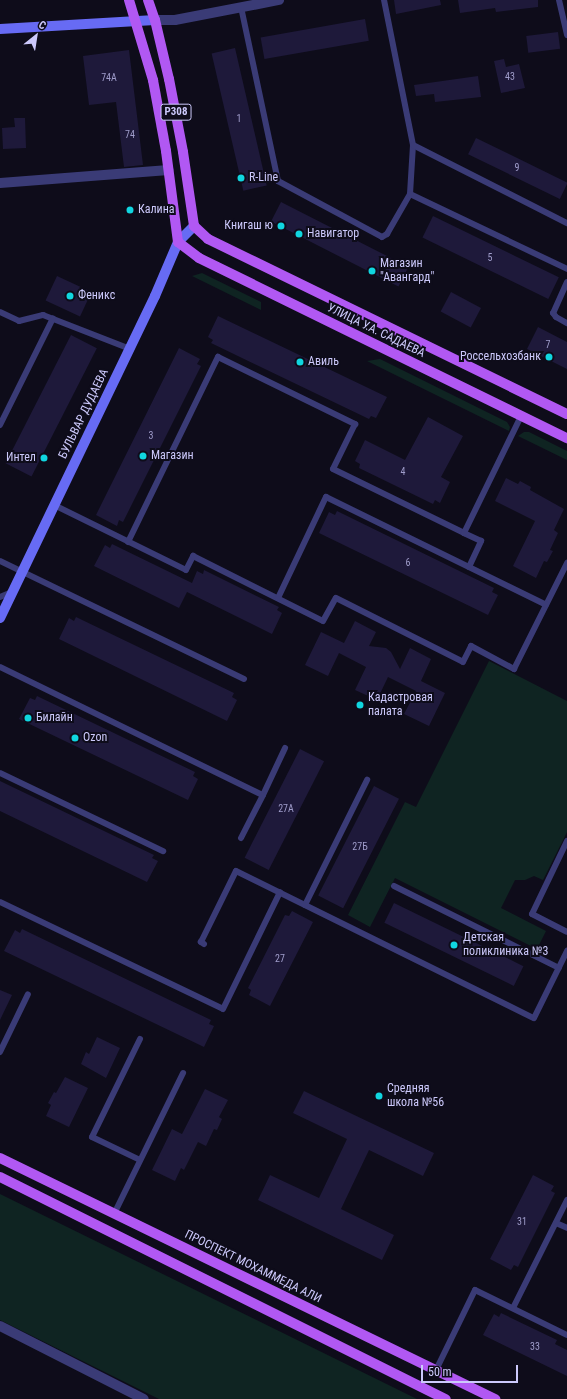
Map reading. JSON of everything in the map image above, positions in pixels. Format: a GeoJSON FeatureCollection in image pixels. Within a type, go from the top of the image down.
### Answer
{"type":"FeatureCollection","features":[{"type":"Feature","properties":{"kind":"main road","name":"P308"},"geometry":{"type":"LineString","coordinates":[[129,0],[153,80],[178,242]]}},
{"type":"Feature","properties":{"kind":"main road","name":"P308"},"geometry":{"type":"LineString","coordinates":[[148,0],[155,20],[169,79],[183,152],[194,226]]}},
{"type":"Feature","properties":{"kind":"main road"},"geometry":{"type":"LineString","coordinates":[[0,29],[155,20]]}},
{"type":"Feature","properties":{"kind":"main road","name":"БУЛЬВАР ДУДАЕВА"},"geometry":{"type":"LineString","coordinates":[[0,618],[130,349],[168,268],[178,242],[194,226]]}},
{"type":"Feature","properties":{"kind":"main road","name":"УЛИЦА У.А. САДАЕВА"},"geometry":{"type":"LineString","coordinates":[[194,226],[208,239],[567,414]]}},
{"type":"Feature","properties":{"kind":"main road","name":"УЛИЦА У.А. САДАЕВА"},"geometry":{"type":"LineString","coordinates":[[178,242],[199,258],[567,438]]}},
{"type":"Feature","properties":{"kind":"main road","name":"ПРОСПЕКТ МОХАММЕДА АЛИ"},"geometry":{"type":"LineString","coordinates":[[0,1158],[495,1399]]}},
{"type":"Feature","properties":{"kind":"main road"},"geometry":{"type":"LineString","coordinates":[[0,1177],[446,1399]]}},
{"type":"Feature","properties":{"kind":"street"},"geometry":{"type":"LineString","coordinates":[[155,20],[175,20],[279,0]]}},
{"type":"Feature","properties":{"kind":"street"},"geometry":{"type":"LineString","coordinates":[[0,183],[168,170]]}},
{"type":"Feature","properties":{"kind":"street"},"geometry":{"type":"LineString","coordinates":[[0,1326],[144,1399]]}},
{"type":"Feature","properties":{"kind":"lane"},"geometry":{"type":"LineString","coordinates":[[241,7],[280,183],[382,237],[387,234],[410,194],[413,145],[384,0]]}},
{"type":"Feature","properties":{"kind":"lane"},"geometry":{"type":"LineString","coordinates":[[559,0],[567,35]]}},
{"type":"Feature","properties":{"kind":"lane"},"geometry":{"type":"LineString","coordinates":[[413,145],[567,223]]}},
{"type":"Feature","properties":{"kind":"lane"},"geometry":{"type":"LineString","coordinates":[[410,194],[567,269]]}},
{"type":"Feature","properties":{"kind":"lane"},"geometry":{"type":"LineString","coordinates":[[567,282],[553,313],[556,317],[567,323]]}},
{"type":"Feature","properties":{"kind":"lane"},"geometry":{"type":"LineString","coordinates":[[0,312],[19,321],[43,315],[130,349]]}},
{"type":"Feature","properties":{"kind":"lane"},"geometry":{"type":"LineString","coordinates":[[0,425],[53,318]]}},
{"type":"Feature","properties":{"kind":"lane"},"geometry":{"type":"LineString","coordinates":[[128,542],[218,357],[355,424],[333,469],[481,541],[469,567]]}},
{"type":"Feature","properties":{"kind":"lane"},"geometry":{"type":"LineString","coordinates":[[464,533],[521,416]]}},
{"type":"Feature","properties":{"kind":"lane"},"geometry":{"type":"LineString","coordinates":[[278,598],[326,497],[546,605]]}},
{"type":"Feature","properties":{"kind":"lane"},"geometry":{"type":"LineString","coordinates":[[54,505],[186,570],[193,556],[324,621],[336,598],[463,662],[471,646],[514,669],[567,563]]}},
{"type":"Feature","properties":{"kind":"lane"},"geometry":{"type":"LineString","coordinates":[[0,561],[244,679]]}},
{"type":"Feature","properties":{"kind":"lane"},"geometry":{"type":"LineString","coordinates":[[0,597],[12,592]]}},
{"type":"Feature","properties":{"kind":"lane"},"geometry":{"type":"LineString","coordinates":[[0,667],[263,794]]}},
{"type":"Feature","properties":{"kind":"lane"},"geometry":{"type":"LineString","coordinates":[[241,838],[286,748]]}},
{"type":"Feature","properties":{"kind":"lane"},"geometry":{"type":"LineString","coordinates":[[0,773],[163,851]]}},
{"type":"Feature","properties":{"kind":"lane"},"geometry":{"type":"LineString","coordinates":[[305,905],[368,780]]}},
{"type":"Feature","properties":{"kind":"lane"},"geometry":{"type":"LineString","coordinates":[[567,841],[532,914],[567,932]]}},
{"type":"Feature","properties":{"kind":"lane"},"geometry":{"type":"LineString","coordinates":[[204,944],[201,942],[236,871],[534,1018],[567,951]]}},
{"type":"Feature","properties":{"kind":"lane"},"geometry":{"type":"LineString","coordinates":[[394,886],[559,968]]}},
{"type":"Feature","properties":{"kind":"lane"},"geometry":{"type":"LineString","coordinates":[[0,902],[223,1009],[280,892]]}},
{"type":"Feature","properties":{"kind":"lane"},"geometry":{"type":"LineString","coordinates":[[0,1052],[28,994]]}},
{"type":"Feature","properties":{"kind":"lane"},"geometry":{"type":"LineString","coordinates":[[140,1038],[92,1137],[140,1160]]}},
{"type":"Feature","properties":{"kind":"lane"},"geometry":{"type":"LineString","coordinates":[[114,1214],[183,1072]]}},
{"type":"Feature","properties":{"kind":"lane"},"geometry":{"type":"LineString","coordinates":[[513,1308],[567,1200]]}},
{"type":"Feature","properties":{"kind":"lane"},"geometry":{"type":"LineString","coordinates":[[556,1223],[567,1228]]}},
{"type":"Feature","properties":{"kind":"lane"},"geometry":{"type":"LineString","coordinates":[[436,1370],[475,1290],[567,1335]]}},
{"type":"Feature","properties":{"kind":"green space"},"geometry":{"type":"Polygon","coordinates":[[[202,273],[261,302],[261,310],[192,276],[202,273]]]}},
{"type":"Feature","properties":{"kind":"green space"},"geometry":{"type":"Polygon","coordinates":[[[380,359],[507,422],[510,427],[509,431],[367,361],[380,359]]]}},
{"type":"Feature","properties":{"kind":"green space"},"geometry":{"type":"Polygon","coordinates":[[[524,432],[529,432],[567,451],[567,460],[518,436],[524,432]]]}},
{"type":"Feature","properties":{"kind":"green space"},"geometry":{"type":"Polygon","coordinates":[[[489,661],[567,701],[567,832],[543,880],[534,876],[525,880],[515,880],[501,908],[546,931],[537,949],[395,878],[370,927],[348,915],[405,802],[416,807],[489,661]]]}},
{"type":"Feature","properties":{"kind":"green space"},"geometry":{"type":"Polygon","coordinates":[[[0,1194],[417,1399],[159,1399],[0,1320],[0,1194]]]}},
{"type":"Feature","properties":{"kind":"building"},"geometry":{"type":"Polygon","coordinates":[[[394,0],[440,0],[441,5],[396,14],[394,0]]]}},
{"type":"Feature","properties":{"kind":"building"},"geometry":{"type":"Polygon","coordinates":[[[458,0],[538,0],[538,7],[496,12],[495,8],[460,13],[458,0]]]}},
{"type":"Feature","properties":{"kind":"building"},"geometry":{"type":"Polygon","coordinates":[[[365,19],[369,41],[264,59],[261,37],[365,19]]]}},
{"type":"Feature","properties":{"kind":"building"},"geometry":{"type":"Polygon","coordinates":[[[558,32],[560,49],[528,53],[526,36],[558,32]]]}},
{"type":"Feature","properties":{"kind":"building"},"geometry":{"type":"Polygon","coordinates":[[[235,48],[267,185],[243,191],[212,53],[235,48]]]}},
{"type":"Feature","properties":{"kind":"building"},"geometry":{"type":"Polygon","coordinates":[[[129,50],[143,165],[124,167],[116,102],[89,105],[83,56],[129,50]]]}},
{"type":"Feature","properties":{"kind":"building"},"geometry":{"type":"Polygon","coordinates":[[[504,59],[506,67],[519,64],[525,88],[501,93],[494,61],[504,59]]]}},
{"type":"Feature","properties":{"kind":"building"},"geometry":{"type":"Polygon","coordinates":[[[478,76],[481,97],[435,102],[434,94],[416,96],[414,85],[478,76]]]}},
{"type":"Feature","properties":{"kind":"building"},"geometry":{"type":"Polygon","coordinates":[[[14,118],[25,118],[26,148],[3,149],[2,128],[15,127],[14,118]]]}},
{"type":"Feature","properties":{"kind":"building"},"geometry":{"type":"Polygon","coordinates":[[[476,138],[567,182],[560,199],[468,154],[476,138]]]}},
{"type":"Feature","properties":{"kind":"building"},"geometry":{"type":"Polygon","coordinates":[[[281,202],[408,267],[398,287],[271,222],[281,202]]]}},
{"type":"Feature","properties":{"kind":"building"},"geometry":{"type":"Polygon","coordinates":[[[433,216],[559,277],[548,299],[422,238],[433,216]]]}},
{"type":"Feature","properties":{"kind":"building","name":"Феникс"},"geometry":{"type":"Polygon","coordinates":[[[57,276],[91,292],[80,317],[46,300],[57,276]]]}},
{"type":"Feature","properties":{"kind":"building"},"geometry":{"type":"Polygon","coordinates":[[[451,292],[481,308],[471,327],[441,311],[451,292]]]}},
{"type":"Feature","properties":{"kind":"building"},"geometry":{"type":"Polygon","coordinates":[[[218,316],[387,397],[376,418],[371,416],[369,419],[211,343],[213,340],[208,337],[218,316]]]}},
{"type":"Feature","properties":{"kind":"building"},"geometry":{"type":"Polygon","coordinates":[[[538,327],[567,342],[567,369],[527,349],[538,327]]]}},
{"type":"Feature","properties":{"kind":"building"},"geometry":{"type":"Polygon","coordinates":[[[71,335],[97,348],[31,476],[6,463],[71,335]]]}},
{"type":"Feature","properties":{"kind":"building"},"geometry":{"type":"Polygon","coordinates":[[[179,348],[200,359],[197,364],[201,366],[123,522],[119,520],[117,526],[96,515],[179,348]]]}},
{"type":"Feature","properties":{"kind":"building"},"geometry":{"type":"Polygon","coordinates":[[[428,417],[463,436],[441,477],[450,482],[440,503],[435,500],[433,504],[359,468],[360,464],[355,461],[365,440],[405,460],[428,417]]]}},
{"type":"Feature","properties":{"kind":"building"},"geometry":{"type":"Polygon","coordinates":[[[506,478],[518,484],[520,481],[531,487],[530,490],[564,509],[554,530],[558,533],[550,550],[553,551],[547,562],[544,561],[536,578],[513,566],[535,521],[495,501],[506,478]]]}},
{"type":"Feature","properties":{"kind":"building"},"geometry":{"type":"Polygon","coordinates":[[[337,511],[494,588],[492,592],[498,595],[488,615],[319,533],[329,512],[335,515],[337,511]]]}},
{"type":"Feature","properties":{"kind":"building"},"geometry":{"type":"Polygon","coordinates":[[[112,544],[192,583],[197,571],[203,574],[204,570],[279,607],[277,610],[282,613],[272,634],[187,592],[179,608],[94,566],[105,545],[110,548],[112,544]]]}},
{"type":"Feature","properties":{"kind":"building"},"geometry":{"type":"Polygon","coordinates":[[[76,617],[234,693],[232,697],[237,700],[227,721],[59,639],[69,618],[74,621],[76,617]]]}},
{"type":"Feature","properties":{"kind":"building"},"geometry":{"type":"Polygon","coordinates":[[[355,621],[376,632],[369,646],[386,648],[391,652],[400,669],[410,648],[431,659],[421,681],[445,693],[429,726],[404,714],[416,691],[388,677],[377,700],[355,690],[366,667],[339,653],[328,676],[305,665],[321,632],[344,643],[355,621]]]}},
{"type":"Feature","properties":{"kind":"building"},"geometry":{"type":"Polygon","coordinates":[[[37,696],[195,772],[193,776],[198,779],[188,800],[19,719],[30,698],[35,700],[37,696]]]}},
{"type":"Feature","properties":{"kind":"building"},"geometry":{"type":"Polygon","coordinates":[[[300,749],[324,761],[269,870],[245,858],[300,749]]]}},
{"type":"Feature","properties":{"kind":"building"},"geometry":{"type":"Polygon","coordinates":[[[0,781],[154,855],[152,858],[158,861],[147,882],[0,811],[0,781]]]}},
{"type":"Feature","properties":{"kind":"building"},"geometry":{"type":"Polygon","coordinates":[[[374,786],[399,799],[343,908],[318,896],[374,786]]]}},
{"type":"Feature","properties":{"kind":"building","name":"Детская поликлиника №3"},"geometry":{"type":"Polygon","coordinates":[[[394,903],[523,966],[514,986],[384,923],[394,903]]]}},
{"type":"Feature","properties":{"kind":"building"},"geometry":{"type":"Polygon","coordinates":[[[292,911],[313,922],[270,1006],[249,995],[251,990],[248,988],[285,915],[289,916],[292,911]]]}},
{"type":"Feature","properties":{"kind":"building"},"geometry":{"type":"Polygon","coordinates":[[[22,929],[211,1020],[209,1024],[214,1026],[204,1047],[4,951],[15,930],[20,933],[22,929]]]}},
{"type":"Feature","properties":{"kind":"building"},"geometry":{"type":"Polygon","coordinates":[[[0,990],[12,995],[0,1020],[0,990]]]}},
{"type":"Feature","properties":{"kind":"building"},"geometry":{"type":"Polygon","coordinates":[[[97,1037],[120,1048],[106,1078],[81,1064],[86,1052],[89,1054],[97,1037]]]}},
{"type":"Feature","properties":{"kind":"building"},"geometry":{"type":"Polygon","coordinates":[[[65,1077],[88,1088],[69,1127],[46,1116],[51,1105],[48,1103],[54,1092],[56,1093],[65,1077]]]}},
{"type":"Feature","properties":{"kind":"building"},"geometry":{"type":"Polygon","coordinates":[[[205,1089],[228,1100],[219,1117],[222,1119],[217,1130],[214,1129],[206,1146],[198,1142],[184,1170],[181,1168],[175,1181],[152,1170],[172,1129],[182,1134],[205,1089]]]}},
{"type":"Feature","properties":{"kind":"building"},"geometry":{"type":"Polygon","coordinates":[[[304,1091],[434,1153],[423,1176],[369,1150],[341,1209],[394,1235],[382,1260],[258,1200],[270,1175],[319,1198],[347,1139],[293,1113],[304,1091]]]}},
{"type":"Feature","properties":{"kind":"building"},"geometry":{"type":"Polygon","coordinates":[[[533,1175],[554,1186],[551,1191],[555,1193],[518,1267],[514,1265],[511,1270],[490,1259],[533,1175]]]}},
{"type":"Feature","properties":{"kind":"building"},"geometry":{"type":"Polygon","coordinates":[[[501,1313],[557,1340],[555,1344],[567,1350],[567,1376],[483,1335],[494,1314],[499,1317],[501,1313]]]}},
{"type":"Feature","properties":{"kind":"place","name":"R-Line"},"geometry":{"type":"Point","coordinates":[241,178]}},
{"type":"Feature","properties":{"kind":"place","name":"Калина"},"geometry":{"type":"Point","coordinates":[130,210]}},
{"type":"Feature","properties":{"kind":"place","name":"Книгаш ю"},"geometry":{"type":"Point","coordinates":[281,226]}},
{"type":"Feature","properties":{"kind":"place","name":"Навигатор"},"geometry":{"type":"Point","coordinates":[299,234]}},
{"type":"Feature","properties":{"kind":"place","name":"Магазин \"Авангард\""},"geometry":{"type":"Point","coordinates":[372,271]}},
{"type":"Feature","properties":{"kind":"place","name":"Феникс"},"geometry":{"type":"Point","coordinates":[70,296]}},
{"type":"Feature","properties":{"kind":"place","name":"Россельхозбанк"},"geometry":{"type":"Point","coordinates":[549,357]}},
{"type":"Feature","properties":{"kind":"place","name":"Авиль"},"geometry":{"type":"Point","coordinates":[300,362]}},
{"type":"Feature","properties":{"kind":"place","name":"Магазин"},"geometry":{"type":"Point","coordinates":[143,456]}},
{"type":"Feature","properties":{"kind":"place","name":"Интел"},"geometry":{"type":"Point","coordinates":[44,458]}},
{"type":"Feature","properties":{"kind":"place","name":"Кадастровая палата"},"geometry":{"type":"Point","coordinates":[360,705]}},
{"type":"Feature","properties":{"kind":"place","name":"Билайн"},"geometry":{"type":"Point","coordinates":[28,718]}},
{"type":"Feature","properties":{"kind":"place","name":"Ozon"},"geometry":{"type":"Point","coordinates":[75,738]}},
{"type":"Feature","properties":{"kind":"place","name":"Детская поликлиника №3"},"geometry":{"type":"Point","coordinates":[454,945]}},
{"type":"Feature","properties":{"kind":"place","name":"Средняя школа №56"},"geometry":{"type":"Point","coordinates":[379,1096]}}]}
